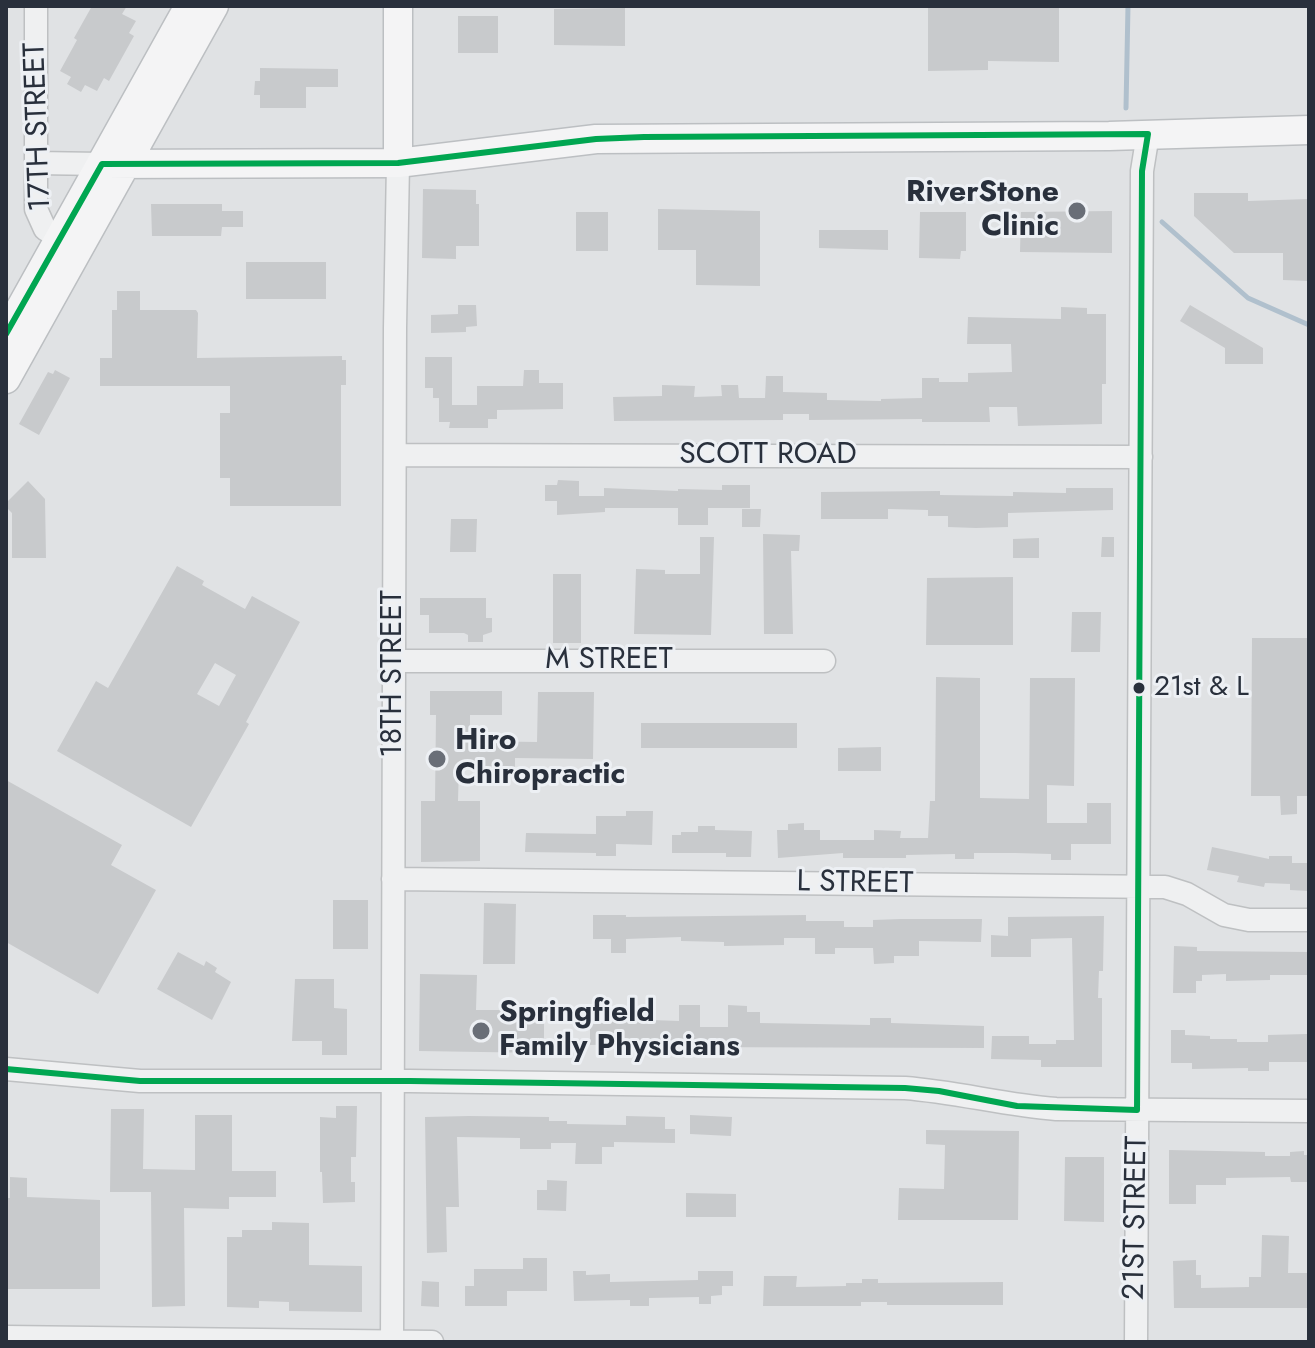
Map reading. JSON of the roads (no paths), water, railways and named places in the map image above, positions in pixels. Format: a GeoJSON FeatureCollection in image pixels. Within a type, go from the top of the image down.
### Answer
{"type":"FeatureCollection","features":[{"type":"Feature","properties":{"kind":"main road"},"geometry":{"type":"LineString","coordinates":[[6,379],[189,6]]}},
{"type":"Feature","properties":{"kind":"main road"},"geometry":{"type":"LineString","coordinates":[[6,334],[60,238],[114,164],[214,6]]}},
{"type":"Feature","properties":{"kind":"main road","name":"18TH STREET"},"geometry":{"type":"LineString","coordinates":[[398,6],[398,163]]}},
{"type":"Feature","properties":{"kind":"main road"},"geometry":{"type":"LineString","coordinates":[[114,164],[398,163],[596,139],[1109,136],[1309,130]]}},
{"type":"Feature","properties":{"kind":"street","name":"17TH STREET"},"geometry":{"type":"LineString","coordinates":[[36,6],[38,217],[45,229],[60,238]]}},
{"type":"Feature","properties":{"kind":"street","name":"21ST STREET"},"geometry":{"type":"LineString","coordinates":[[1136,1342],[1142,171],[1148,134]]}},
{"type":"Feature","properties":{"kind":"street"},"geometry":{"type":"LineString","coordinates":[[36,163],[114,164]]}},
{"type":"Feature","properties":{"kind":"street","name":"18TH STREET"},"geometry":{"type":"LineString","coordinates":[[392,1342],[395,193],[398,163]]}},
{"type":"Feature","properties":{"kind":"street","name":"SCOTT ROAD"},"geometry":{"type":"LineString","coordinates":[[395,455],[1141,457]]}},
{"type":"Feature","properties":{"kind":"street","name":"M STREET"},"geometry":{"type":"LineString","coordinates":[[394,661],[824,661]]}},
{"type":"Feature","properties":{"kind":"street","name":"L STREET"},"geometry":{"type":"LineString","coordinates":[[393,879],[1165,887],[1187,894],[1224,915],[1249,920],[1309,920]]}},
{"type":"Feature","properties":{"kind":"street"},"geometry":{"type":"LineString","coordinates":[[6,1069],[140,1081],[905,1088],[939,1091],[1017,1106],[1309,1111]]}},
{"type":"Feature","properties":{"kind":"street"},"geometry":{"type":"LineString","coordinates":[[6,1337],[432,1342]]}},
{"type":"Feature","properties":{"kind":"waterway"},"geometry":{"type":"LineString","coordinates":[[1126,108],[1128,6]]}},
{"type":"Feature","properties":{"kind":"waterway"},"geometry":{"type":"LineString","coordinates":[[1162,222],[1248,298],[1309,325]]}},
{"type":"Feature","properties":{"kind":"place","name":"RiverStone Clinic"},"geometry":{"type":"Point","coordinates":[1077,211]}},
{"type":"Feature","properties":{"kind":"place","name":"21st & L"},"geometry":{"type":"Point","coordinates":[1139,688]}},
{"type":"Feature","properties":{"kind":"place","name":"Hiro Chiropractic"},"geometry":{"type":"Point","coordinates":[437,759]}},
{"type":"Feature","properties":{"kind":"place","name":"Springfield Family Physicians"},"geometry":{"type":"Point","coordinates":[481,1031]}}]}
